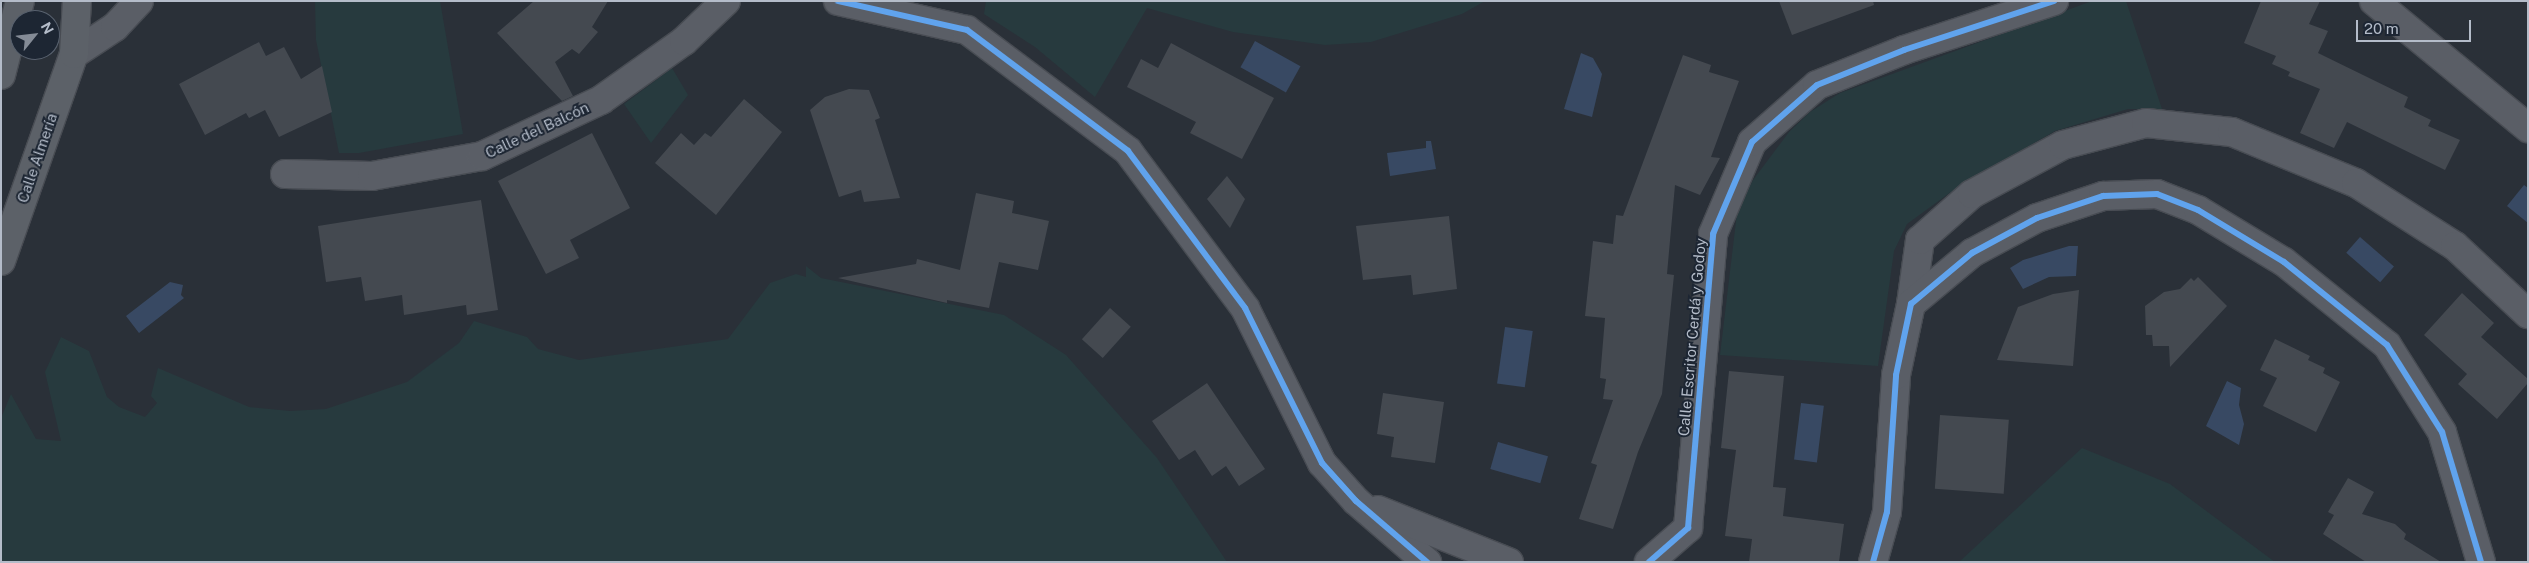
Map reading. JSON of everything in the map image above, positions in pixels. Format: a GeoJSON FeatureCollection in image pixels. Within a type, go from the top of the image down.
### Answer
{"type":"FeatureCollection","features":[{"type":"Feature","properties":{"kind":"main road"},"geometry":{"type":"LineString","coordinates":[[1,75],[20,1]]}},
{"type":"Feature","properties":{"kind":"main road","name":"Calle Almería"},"geometry":{"type":"LineString","coordinates":[[1,261],[74,54],[77,1]]}},
{"type":"Feature","properties":{"kind":"street"},"geometry":{"type":"LineString","coordinates":[[74,54],[116,27],[139,1]]}},
{"type":"Feature","properties":{"kind":"street","name":"Calle del Balcón"},"geometry":{"type":"LineString","coordinates":[[285,174],[372,176],[482,156],[601,100],[684,41],[726,1]]}},
{"type":"Feature","properties":{"kind":"street"},"geometry":{"type":"LineString","coordinates":[[838,1],[967,30],[1128,151],[1245,308],[1322,463],[1356,501],[1428,562]]}},
{"type":"Feature","properties":{"kind":"street","name":"Calle Escritor Cerdá y Godoy"},"geometry":{"type":"LineString","coordinates":[[1649,562],[1688,528],[1713,234],[1752,142],[1817,85],[1904,50],[2054,1]]}},
{"type":"Feature","properties":{"kind":"street"},"geometry":{"type":"LineString","coordinates":[[2374,1],[2528,128]]}},
{"type":"Feature","properties":{"kind":"street"},"geometry":{"type":"LineString","coordinates":[[1873,562],[1887,512],[1896,374],[1911,304],[1920,240],[1972,194],[2063,145],[2146,123],[2232,132],[2356,183],[2455,246],[2528,314]]}},
{"type":"Feature","properties":{"kind":"street"},"geometry":{"type":"LineString","coordinates":[[1911,304],[1972,253],[2037,218],[2103,196],[2157,194],[2198,210],[2284,262],[2387,345],[2442,432],[2481,562]]}},
{"type":"Feature","properties":{"kind":"street"},"geometry":{"type":"LineString","coordinates":[[1356,501],[1509,562]]}},
{"type":"Feature","properties":{"kind":"green space"},"geometry":{"type":"Polygon","coordinates":[[[315,1],[440,1],[463,134],[359,153],[339,153],[316,40],[315,1]]]}},
{"type":"Feature","properties":{"kind":"green space"},"geometry":{"type":"Polygon","coordinates":[[[986,1],[1485,1],[1462,14],[1371,42],[1325,45],[1233,32],[1147,8],[1095,97],[1035,47],[984,14],[986,1]]]}},
{"type":"Feature","properties":{"kind":"green space"},"geometry":{"type":"Polygon","coordinates":[[[2092,1],[2126,1],[2162,109],[2128,109],[2055,131],[1955,189],[1907,224],[1894,251],[1878,366],[1720,355],[1737,213],[1753,180],[1789,132],[1810,112],[1840,93],[2092,1]]]}},
{"type":"Feature","properties":{"kind":"green space"},"geometry":{"type":"Polygon","coordinates":[[[672,68],[688,95],[651,143],[624,104],[672,68]]]}},
{"type":"Feature","properties":{"kind":"green space"},"geometry":{"type":"Polygon","coordinates":[[[806,266],[821,278],[1004,315],[1066,355],[1157,458],[1227,562],[1,562],[1,418],[11,394],[36,439],[61,441],[45,372],[61,337],[89,351],[107,397],[119,407],[145,417],[157,403],[151,396],[158,368],[249,407],[290,411],[326,409],[407,382],[459,343],[474,321],[527,337],[538,349],[579,360],[728,339],[770,283],[796,274],[806,277],[806,266]]]}},
{"type":"Feature","properties":{"kind":"green space"},"geometry":{"type":"Polygon","coordinates":[[[2082,448],[2170,484],[2275,562],[1959,562],[2082,448]]]}},
{"type":"Feature","properties":{"kind":"water"},"geometry":{"type":"Polygon","coordinates":[[[1255,41],[1300,66],[1286,92],[1240,67],[1255,41]]]}},
{"type":"Feature","properties":{"kind":"water"},"geometry":{"type":"Polygon","coordinates":[[[1581,53],[1593,58],[1602,74],[1592,117],[1564,109],[1581,53]]]}},
{"type":"Feature","properties":{"kind":"water"},"geometry":{"type":"Polygon","coordinates":[[[1426,141],[1431,141],[1436,169],[1390,176],[1387,153],[1426,148],[1426,141]]]}},
{"type":"Feature","properties":{"kind":"water"},"geometry":{"type":"Polygon","coordinates":[[[2524,185],[2528,188],[2528,223],[2507,206],[2524,185]]]}},
{"type":"Feature","properties":{"kind":"water"},"geometry":{"type":"Polygon","coordinates":[[[2360,237],[2394,267],[2380,282],[2346,253],[2360,237]]]}},
{"type":"Feature","properties":{"kind":"water"},"geometry":{"type":"Polygon","coordinates":[[[2069,246],[2078,246],[2076,276],[2049,277],[2023,289],[2010,268],[2023,260],[2069,246]]]}},
{"type":"Feature","properties":{"kind":"water"},"geometry":{"type":"Polygon","coordinates":[[[170,282],[183,285],[181,295],[184,298],[139,333],[126,316],[170,282]]]}},
{"type":"Feature","properties":{"kind":"water"},"geometry":{"type":"Polygon","coordinates":[[[1505,327],[1533,331],[1525,387],[1497,383],[1505,327]]]}},
{"type":"Feature","properties":{"kind":"water"},"geometry":{"type":"Polygon","coordinates":[[[2227,381],[2241,388],[2239,405],[2244,424],[2239,445],[2206,426],[2227,381]]]}},
{"type":"Feature","properties":{"kind":"water"},"geometry":{"type":"Polygon","coordinates":[[[1801,403],[1824,406],[1817,462],[1794,460],[1801,403]]]}},
{"type":"Feature","properties":{"kind":"water"},"geometry":{"type":"Polygon","coordinates":[[[1498,442],[1548,456],[1540,483],[1490,469],[1498,442]]]}},
{"type":"Feature","properties":{"kind":"building"},"geometry":{"type":"Polygon","coordinates":[[[534,1],[608,1],[592,27],[598,32],[579,54],[572,49],[555,62],[573,96],[562,101],[497,33],[534,1]]]}},
{"type":"Feature","properties":{"kind":"building"},"geometry":{"type":"Polygon","coordinates":[[[1779,1],[1873,1],[1874,5],[1792,35],[1779,1]]]}},
{"type":"Feature","properties":{"kind":"building"},"geometry":{"type":"Polygon","coordinates":[[[2261,1],[2320,1],[2309,24],[2328,31],[2318,53],[2408,97],[2404,107],[2431,120],[2428,126],[2460,140],[2445,170],[2347,122],[2334,148],[2300,133],[2320,89],[2288,76],[2290,72],[2272,64],[2276,56],[2244,43],[2261,1]]]}},
{"type":"Feature","properties":{"kind":"building"},"geometry":{"type":"Polygon","coordinates":[[[259,42],[266,56],[284,47],[301,79],[322,66],[332,112],[279,137],[265,110],[249,118],[246,113],[205,135],[179,84],[259,42]]]}},
{"type":"Feature","properties":{"kind":"building"},"geometry":{"type":"Polygon","coordinates":[[[1171,43],[1274,98],[1242,159],[1190,133],[1196,122],[1127,87],[1141,59],[1158,68],[1171,43]]]}},
{"type":"Feature","properties":{"kind":"building"},"geometry":{"type":"Polygon","coordinates":[[[1683,55],[1711,65],[1709,72],[1739,81],[1711,157],[1720,158],[1700,195],[1675,185],[1667,274],[1674,275],[1662,394],[1638,452],[1613,529],[1579,519],[1597,465],[1591,463],[1613,400],[1603,399],[1606,379],[1600,378],[1605,318],[1585,316],[1593,241],[1613,244],[1616,215],[1623,216],[1683,55]]]}},
{"type":"Feature","properties":{"kind":"building"},"geometry":{"type":"Polygon","coordinates":[[[849,89],[869,90],[880,118],[875,120],[900,198],[864,202],[861,190],[839,197],[810,110],[825,97],[849,89]]]}},
{"type":"Feature","properties":{"kind":"building"},"geometry":{"type":"Polygon","coordinates":[[[744,99],[782,132],[716,215],[655,163],[681,133],[694,145],[705,133],[711,137],[744,99]]]}},
{"type":"Feature","properties":{"kind":"building"},"geometry":{"type":"Polygon","coordinates":[[[592,133],[630,208],[570,240],[579,258],[546,274],[498,181],[592,133]]]}},
{"type":"Feature","properties":{"kind":"building"},"geometry":{"type":"Polygon","coordinates":[[[1227,176],[1245,199],[1230,228],[1207,199],[1227,176]]]}},
{"type":"Feature","properties":{"kind":"building"},"geometry":{"type":"Polygon","coordinates":[[[976,193],[1014,201],[1012,213],[1049,221],[1038,270],[999,262],[989,308],[947,300],[947,303],[838,278],[916,264],[917,259],[960,270],[976,193]]]}},
{"type":"Feature","properties":{"kind":"building"},"geometry":{"type":"Polygon","coordinates":[[[481,200],[498,310],[467,315],[466,305],[404,315],[402,295],[365,301],[361,277],[326,282],[318,226],[481,200]]]}},
{"type":"Feature","properties":{"kind":"building"},"geometry":{"type":"Polygon","coordinates":[[[1449,216],[1457,289],[1413,295],[1411,275],[1363,280],[1356,226],[1449,216]]]}},
{"type":"Feature","properties":{"kind":"building"},"geometry":{"type":"Polygon","coordinates":[[[2198,277],[2227,306],[2170,367],[2169,346],[2153,346],[2152,335],[2146,335],[2145,306],[2164,292],[2180,289],[2191,278],[2194,281],[2198,277]]]}},
{"type":"Feature","properties":{"kind":"building"},"geometry":{"type":"Polygon","coordinates":[[[2079,290],[2073,366],[1997,360],[2018,307],[2053,294],[2079,290]]]}},
{"type":"Feature","properties":{"kind":"building"},"geometry":{"type":"Polygon","coordinates":[[[2462,293],[2494,323],[2481,337],[2528,379],[2528,383],[2497,419],[2458,384],[2467,374],[2424,335],[2462,293]]]}},
{"type":"Feature","properties":{"kind":"building"},"geometry":{"type":"Polygon","coordinates":[[[1110,308],[1131,327],[1103,358],[1082,339],[1110,308]]]}},
{"type":"Feature","properties":{"kind":"building"},"geometry":{"type":"Polygon","coordinates":[[[2275,339],[2310,356],[2308,360],[2325,368],[2323,373],[2340,382],[2316,432],[2263,406],[2277,378],[2260,370],[2275,339]]]}},
{"type":"Feature","properties":{"kind":"building"},"geometry":{"type":"Polygon","coordinates":[[[1729,371],[1784,376],[1773,487],[1786,488],[1783,516],[1844,524],[1839,562],[1749,562],[1752,539],[1725,536],[1736,450],[1721,448],[1729,371]]]}},
{"type":"Feature","properties":{"kind":"building"},"geometry":{"type":"Polygon","coordinates":[[[1207,383],[1265,469],[1239,486],[1226,466],[1212,476],[1195,450],[1179,460],[1152,421],[1207,383]]]}},
{"type":"Feature","properties":{"kind":"building"},"geometry":{"type":"Polygon","coordinates":[[[1383,393],[1444,402],[1435,463],[1391,457],[1394,437],[1377,434],[1383,393]]]}},
{"type":"Feature","properties":{"kind":"building"},"geometry":{"type":"Polygon","coordinates":[[[1940,415],[2009,420],[2004,494],[1935,489],[1940,415]]]}},
{"type":"Feature","properties":{"kind":"building"},"geometry":{"type":"Polygon","coordinates":[[[2348,478],[2374,492],[2362,514],[2395,524],[2406,534],[2404,539],[2441,562],[2366,562],[2323,534],[2334,515],[2328,512],[2348,478]]]}},
{"type":"Feature","properties":{"kind":"cycle path"},"geometry":{"type":"LineString","coordinates":[[838,1],[967,30],[1128,151],[1245,308],[1322,463],[1356,501],[1427,562]]}},
{"type":"Feature","properties":{"kind":"cycle path"},"geometry":{"type":"LineString","coordinates":[[1649,562],[1688,528],[1713,234],[1752,142],[1817,85],[1904,50],[2054,1]]}},
{"type":"Feature","properties":{"kind":"cycle path"},"geometry":{"type":"LineString","coordinates":[[1873,562],[1887,512],[1896,375],[1911,304],[1972,253],[2037,218],[2103,196],[2157,194],[2198,210],[2284,262],[2387,345],[2442,432],[2481,562]]}}]}
